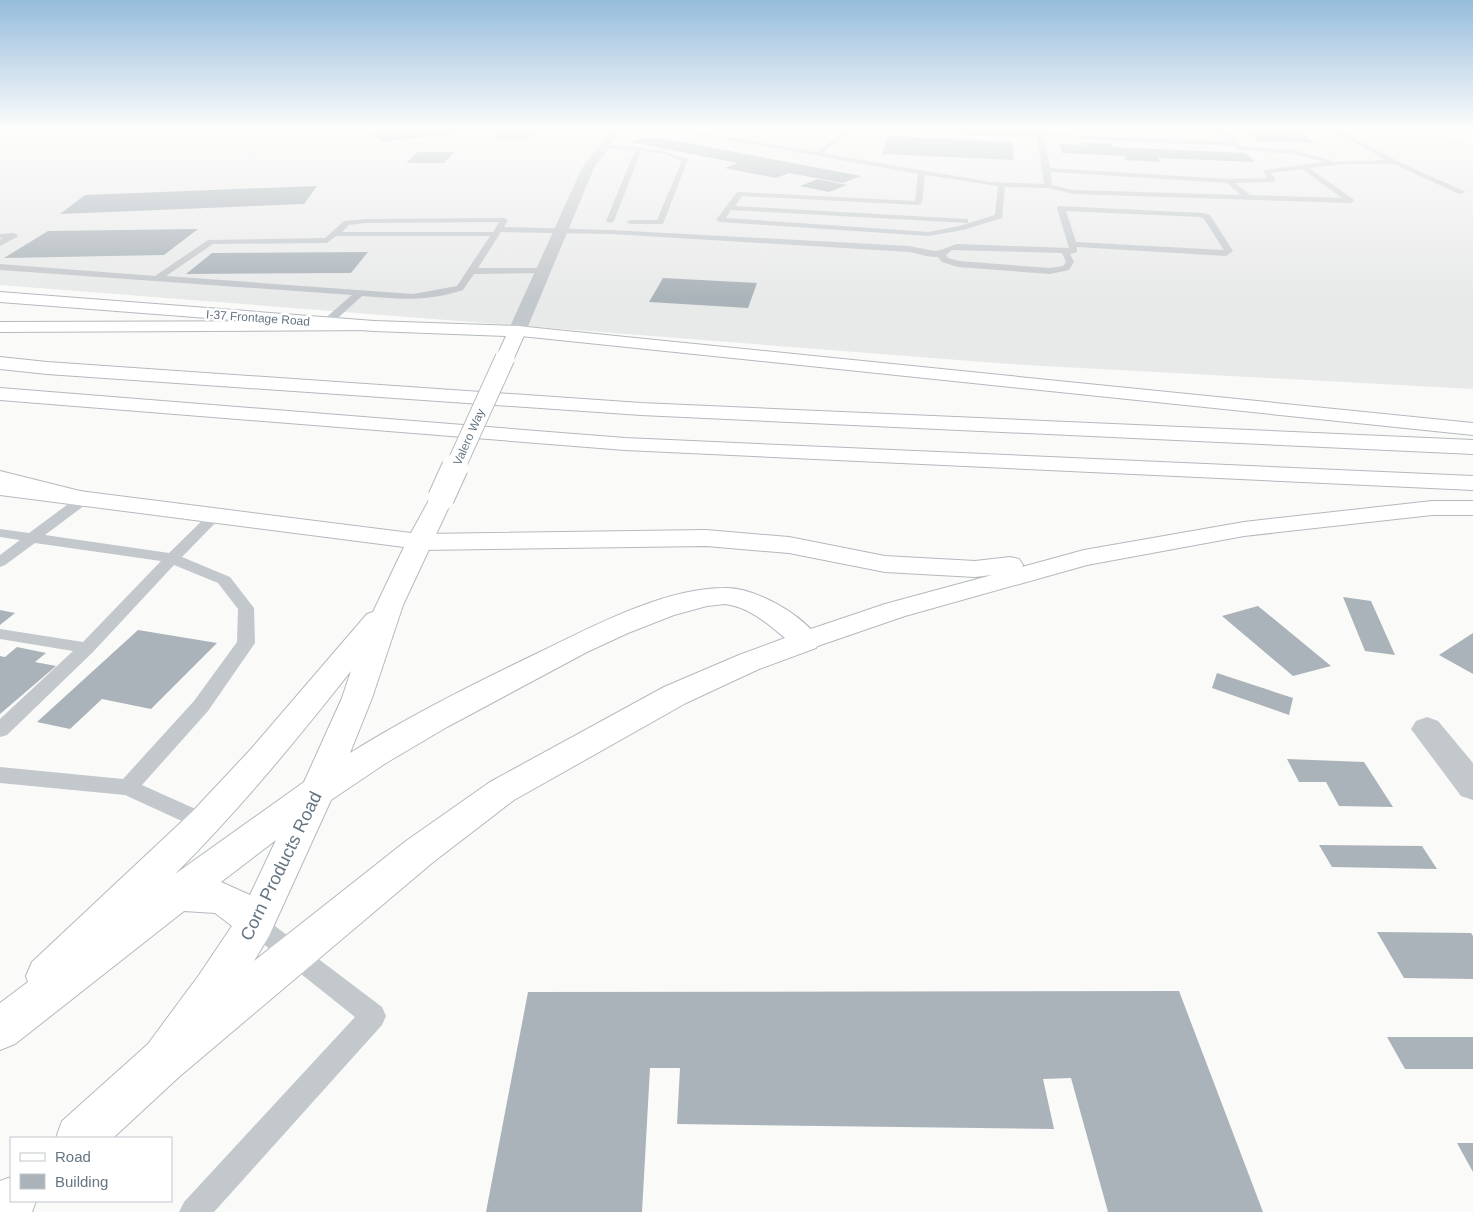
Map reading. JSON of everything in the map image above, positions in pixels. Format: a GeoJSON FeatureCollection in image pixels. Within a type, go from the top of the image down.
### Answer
{"type":"FeatureCollection","features":[{"type":"Feature","properties":{"kind":"main road","name":"I-37 Frontage Road"},"geometry":{"type":"LineString","coordinates":[[0,297],[326,323],[517,331],[1473,429]]}},
{"type":"Feature","properties":{"kind":"main road"},"geometry":{"type":"LineString","coordinates":[[0,327],[374,326]]}},
{"type":"Feature","properties":{"kind":"main road","name":"Valero Way"},"geometry":{"type":"LineString","coordinates":[[421,542],[517,331]]}},
{"type":"Feature","properties":{"kind":"main road"},"geometry":{"type":"LineString","coordinates":[[0,363],[47,368],[641,409],[1473,447]]}},
{"type":"Feature","properties":{"kind":"main road"},"geometry":{"type":"LineString","coordinates":[[0,394],[625,444],[1473,483]]}},
{"type":"Feature","properties":{"kind":"main road"},"geometry":{"type":"LineString","coordinates":[[0,478],[84,500]]}},
{"type":"Feature","properties":{"kind":"main road"},"geometry":{"type":"LineString","coordinates":[[0,488],[421,542],[706,538],[789,545],[885,564],[975,569],[1084,558],[1244,529],[1432,508],[1473,508]]}},
{"type":"Feature","properties":{"kind":"main road","name":"Corn Products Road"},"geometry":{"type":"LineString","coordinates":[[80,1137],[164,1060],[214,989],[255,924],[317,792],[357,698],[389,606],[421,542]]}},
{"type":"Feature","properties":{"kind":"main road"},"geometry":{"type":"LineString","coordinates":[[164,1060],[419,852],[502,790],[675,695],[749,662],[895,610],[1084,558]]}},
{"type":"Feature","properties":{"kind":"main road"},"geometry":{"type":"LineString","coordinates":[[0,1029],[178,894],[317,792],[421,727],[590,638],[662,610],[700,598],[726,596],[753,600],[806,641]]}},
{"type":"Feature","properties":{"kind":"main road","name":"Corn Products Road"},"geometry":{"type":"LineString","coordinates":[[0,1021],[204,822],[263,758],[389,606]]}},
{"type":"Feature","properties":{"kind":"main road"},"geometry":{"type":"LineString","coordinates":[[178,894],[209,895],[232,902],[255,924]]}},
{"type":"Feature","properties":{"kind":"main road"},"geometry":{"type":"LineString","coordinates":[[0,1212],[11,1202]]}},
{"type":"Feature","properties":{"kind":"street"},"geometry":{"type":"LineString","coordinates":[[517,331],[580,187]]}},
{"type":"Feature","properties":{"kind":"street"},"geometry":{"type":"LineString","coordinates":[[1427,729],[1473,787]]}},
{"type":"Feature","properties":{"kind":"lane"},"geometry":{"type":"LineString","coordinates":[[610,222],[624,187]]}},
{"type":"Feature","properties":{"kind":"lane"},"geometry":{"type":"LineString","coordinates":[[601,221],[660,222],[675,187]]}},
{"type":"Feature","properties":{"kind":"lane"},"geometry":{"type":"LineString","coordinates":[[916,218],[920,187]]}},
{"type":"Feature","properties":{"kind":"lane"},"geometry":{"type":"LineString","coordinates":[[918,203],[740,194],[720,220],[929,234],[960,228],[999,216],[1002,187]]}},
{"type":"Feature","properties":{"kind":"lane"},"geometry":{"type":"LineString","coordinates":[[1048,187],[1052,194]]}},
{"type":"Feature","properties":{"kind":"lane"},"geometry":{"type":"LineString","coordinates":[[1050,187],[1073,192],[1350,201],[1330,187]]}},
{"type":"Feature","properties":{"kind":"lane"},"geometry":{"type":"LineString","coordinates":[[1235,187],[1248,198]]}},
{"type":"Feature","properties":{"kind":"lane"},"geometry":{"type":"LineString","coordinates":[[1450,187],[1462,192]]}},
{"type":"Feature","properties":{"kind":"lane"},"geometry":{"type":"LineString","coordinates":[[335,234],[498,231],[564,227],[606,239],[912,256],[936,253],[958,247],[1074,250],[1072,244],[1068,226],[1059,205],[1200,215],[1207,217],[1230,251],[1072,244]]}},
{"type":"Feature","properties":{"kind":"lane"},"geometry":{"type":"LineString","coordinates":[[730,208],[980,222]]}},
{"type":"Feature","properties":{"kind":"lane"},"geometry":{"type":"LineString","coordinates":[[0,267],[159,277],[237,285],[413,297],[448,292],[460,288],[504,220],[366,220],[347,224],[327,240],[211,242],[159,277]]}},
{"type":"Feature","properties":{"kind":"lane"},"geometry":{"type":"LineString","coordinates":[[0,236],[14,235],[0,242]]}},
{"type":"Feature","properties":{"kind":"lane"},"geometry":{"type":"LineString","coordinates":[[936,253],[945,260],[958,264],[1050,271],[1066,268],[1070,262],[1065,251]]}},
{"type":"Feature","properties":{"kind":"lane"},"geometry":{"type":"LineString","coordinates":[[471,271],[543,271]]}},
{"type":"Feature","properties":{"kind":"lane"},"geometry":{"type":"LineString","coordinates":[[326,323],[360,293]]}},
{"type":"Feature","properties":{"kind":"lane"},"geometry":{"type":"LineString","coordinates":[[0,562],[84,500]]}},
{"type":"Feature","properties":{"kind":"lane"},"geometry":{"type":"LineString","coordinates":[[0,730],[88,648],[172,558],[216,515]]}},
{"type":"Feature","properties":{"kind":"lane"},"geometry":{"type":"LineString","coordinates":[[0,533],[172,558],[224,580],[246,608],[246,642],[201,706],[128,787]]}},
{"type":"Feature","properties":{"kind":"lane"},"geometry":{"type":"LineString","coordinates":[[0,634],[88,648]]}},
{"type":"Feature","properties":{"kind":"lane"},"geometry":{"type":"LineString","coordinates":[[0,775],[128,787],[204,822]]}},
{"type":"Feature","properties":{"kind":"lane"},"geometry":{"type":"LineString","coordinates":[[194,1212],[373,1016],[255,924]]}},
{"type":"Feature","properties":{"kind":"shaded area"},"geometry":{"type":"Polygon","coordinates":[[[0,187],[1473,187],[1473,389],[1009,364],[0,285],[0,187]]]}},
{"type":"Feature","properties":{"kind":"building"},"geometry":{"type":"Polygon","coordinates":[[[317,187],[304,204],[60,214],[85,195],[317,187]]]}},
{"type":"Feature","properties":{"kind":"building"},"geometry":{"type":"Polygon","coordinates":[[[803,187],[843,187],[829,192],[803,187]]]}},
{"type":"Feature","properties":{"kind":"building"},"geometry":{"type":"Polygon","coordinates":[[[198,229],[164,255],[4,258],[48,231],[198,229]]]}},
{"type":"Feature","properties":{"kind":"building"},"geometry":{"type":"Polygon","coordinates":[[[368,252],[351,273],[186,274],[212,253],[368,252]]]}},
{"type":"Feature","properties":{"kind":"building"},"geometry":{"type":"Polygon","coordinates":[[[663,278],[757,283],[748,308],[649,302],[663,278]]]}},
{"type":"Feature","properties":{"kind":"building"},"geometry":{"type":"Polygon","coordinates":[[[1343,597],[1371,601],[1395,655],[1365,651],[1343,597]]]}},
{"type":"Feature","properties":{"kind":"building"},"geometry":{"type":"Polygon","coordinates":[[[1258,606],[1331,666],[1293,676],[1222,616],[1258,606]]]}},
{"type":"Feature","properties":{"kind":"building"},"geometry":{"type":"Polygon","coordinates":[[[0,610],[15,613],[0,625],[0,610]]]}},
{"type":"Feature","properties":{"kind":"building"},"geometry":{"type":"Polygon","coordinates":[[[138,630],[217,643],[151,709],[102,699],[70,729],[37,722],[138,630]]]}},
{"type":"Feature","properties":{"kind":"building"},"geometry":{"type":"Polygon","coordinates":[[[1473,633],[1473,674],[1439,655],[1473,633]]]}},
{"type":"Feature","properties":{"kind":"building"},"geometry":{"type":"Polygon","coordinates":[[[17,647],[46,653],[35,662],[56,666],[0,714],[0,656],[5,657],[17,647]]]}},
{"type":"Feature","properties":{"kind":"building"},"geometry":{"type":"Polygon","coordinates":[[[1217,673],[1293,698],[1289,715],[1212,688],[1217,673]]]}},
{"type":"Feature","properties":{"kind":"building"},"geometry":{"type":"Polygon","coordinates":[[[1287,759],[1364,762],[1393,807],[1339,806],[1326,782],[1299,782],[1287,759]]]}},
{"type":"Feature","properties":{"kind":"building"},"geometry":{"type":"Polygon","coordinates":[[[1319,845],[1422,846],[1437,869],[1332,867],[1319,845]]]}},
{"type":"Feature","properties":{"kind":"building"},"geometry":{"type":"Polygon","coordinates":[[[1377,932],[1471,933],[1473,936],[1473,979],[1404,978],[1377,932]]]}},
{"type":"Feature","properties":{"kind":"building"},"geometry":{"type":"Polygon","coordinates":[[[1179,991],[1263,1212],[1108,1212],[1071,1078],[1043,1079],[1054,1129],[677,1124],[680,1068],[650,1068],[642,1212],[486,1212],[528,992],[1179,991]]]}},
{"type":"Feature","properties":{"kind":"building"},"geometry":{"type":"Polygon","coordinates":[[[1387,1037],[1473,1037],[1473,1069],[1405,1069],[1387,1037]]]}},
{"type":"Feature","properties":{"kind":"building"},"geometry":{"type":"Polygon","coordinates":[[[1457,1143],[1473,1143],[1473,1172],[1457,1143]]]}}]}
